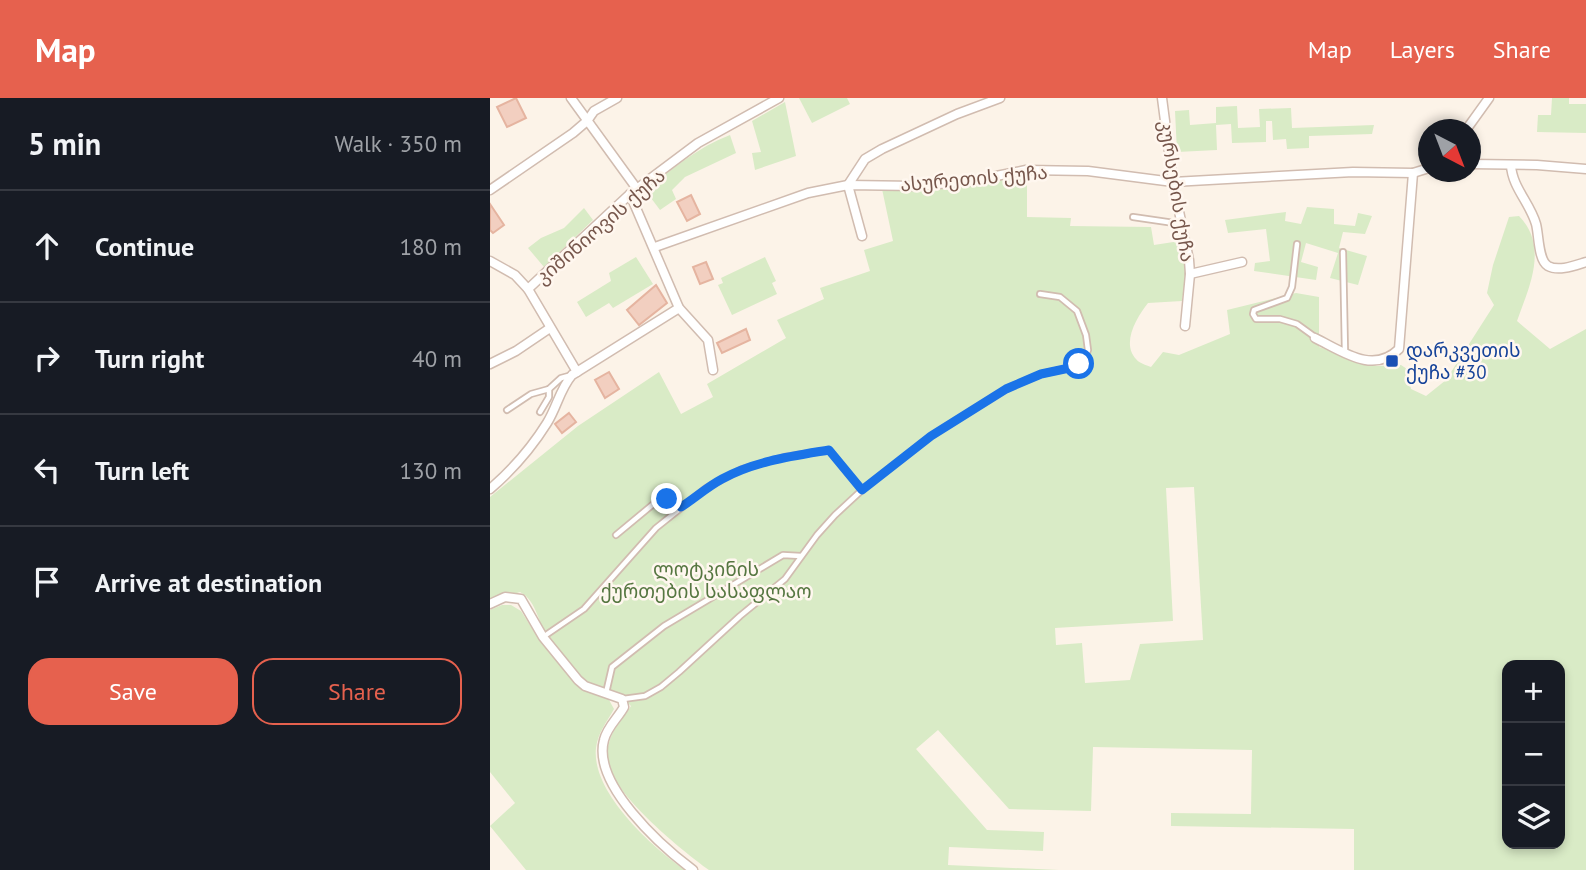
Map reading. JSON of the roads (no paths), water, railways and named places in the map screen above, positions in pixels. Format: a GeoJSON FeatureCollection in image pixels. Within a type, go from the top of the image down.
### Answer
{"type":"FeatureCollection","features":[{"type":"Feature","properties":{"kind":"street"},"geometry":{"type":"LineString","coordinates":[[571,98],[634,191],[679,308],[708,340],[713,370]]}},
{"type":"Feature","properties":{"kind":"street"},"geometry":{"type":"LineString","coordinates":[[490,191],[587,121],[594,111],[617,98]]}},
{"type":"Feature","properties":{"kind":"street","name":"კიშინიოვის ქუჩა"},"geometry":{"type":"LineString","coordinates":[[528,289],[634,191],[698,143],[779,98]]}},
{"type":"Feature","properties":{"kind":"street"},"geometry":{"type":"LineString","coordinates":[[862,236],[848,185],[865,159],[995,98]]}},
{"type":"Feature","properties":{"kind":"street","name":"კურსების ქუჩა"},"geometry":{"type":"LineString","coordinates":[[1162,98],[1173,182],[1190,274],[1185,326]]}},
{"type":"Feature","properties":{"kind":"street"},"geometry":{"type":"LineString","coordinates":[[1474,119],[1489,98]]}},
{"type":"Feature","properties":{"kind":"street"},"geometry":{"type":"LineString","coordinates":[[1481,164],[1586,169]]}},
{"type":"Feature","properties":{"kind":"street"},"geometry":{"type":"LineString","coordinates":[[1511,164],[1514,182],[1533,213],[1543,260],[1548,266],[1557,268],[1586,262]]}},
{"type":"Feature","properties":{"kind":"street","name":"ასურეთის ქუჩა"},"geometry":{"type":"LineString","coordinates":[[655,247],[808,193],[848,185],[916,186],[971,181],[1026,170],[1088,171],[1173,182],[1353,172],[1418,171]]}},
{"type":"Feature","properties":{"kind":"street"},"geometry":{"type":"LineString","coordinates":[[1315,338],[1365,361],[1390,358],[1399,349],[1413,173]]}},
{"type":"Feature","properties":{"kind":"street"},"geometry":{"type":"LineString","coordinates":[[490,261],[515,275],[528,289],[574,373]]}},
{"type":"Feature","properties":{"kind":"street"},"geometry":{"type":"LineString","coordinates":[[1190,274],[1242,262]]}},
{"type":"Feature","properties":{"kind":"street"},"geometry":{"type":"LineString","coordinates":[[490,489],[506,475],[547,422],[564,385],[574,373],[679,308]]}},
{"type":"Feature","properties":{"kind":"street"},"geometry":{"type":"LineString","coordinates":[[490,364],[516,351],[550,328]]}},
{"type":"Feature","properties":{"kind":"street"},"geometry":{"type":"LineString","coordinates":[[490,604],[505,597],[521,599],[543,637],[585,686],[622,699],[624,707],[604,739],[603,756],[607,774],[627,806],[662,844],[693,870]]}},
{"type":"Feature","properties":{"kind":"lane"},"geometry":{"type":"LineString","coordinates":[[1133,217],[1182,224]]}},
{"type":"Feature","properties":{"kind":"lane"},"geometry":{"type":"LineString","coordinates":[[1297,244],[1292,287],[1287,298],[1254,310],[1253,314],[1256,319],[1280,319],[1297,324],[1315,338]]}},
{"type":"Feature","properties":{"kind":"lane"},"geometry":{"type":"LineString","coordinates":[[1343,251],[1345,352]]}},
{"type":"Feature","properties":{"kind":"lane"},"geometry":{"type":"LineString","coordinates":[[622,699],[645,695],[670,680],[785,579],[817,534],[862,490],[931,436],[1006,389],[1041,374],[1074,367],[1084,361],[1088,350],[1086,335],[1077,312],[1060,297],[1040,294]]}},
{"type":"Feature","properties":{"kind":"lane"},"geometry":{"type":"LineString","coordinates":[[507,410],[531,394],[549,389],[561,378],[574,373]]}},
{"type":"Feature","properties":{"kind":"lane"},"geometry":{"type":"LineString","coordinates":[[540,412],[547,402],[549,389]]}},
{"type":"Feature","properties":{"kind":"lane"},"geometry":{"type":"LineString","coordinates":[[543,637],[584,609],[656,528],[706,488],[742,469],[785,457],[829,450],[862,490]]}},
{"type":"Feature","properties":{"kind":"lane"},"geometry":{"type":"LineString","coordinates":[[616,535],[657,501],[674,501],[681,507]]}},
{"type":"Feature","properties":{"kind":"lane"},"geometry":{"type":"LineString","coordinates":[[606,694],[612,667],[664,626],[783,555],[802,556]]}},
{"type":"Feature","properties":{"kind":"place","name":"დარკვეთის ქუჩა #30"},"geometry":{"type":"Point","coordinates":[1392,361]}},
{"type":"Feature","properties":{"kind":"park label","name":"ლოტკინის ქურთების სასაფლაო"},"geometry":{"type":"Point","coordinates":[706,580]}}]}
